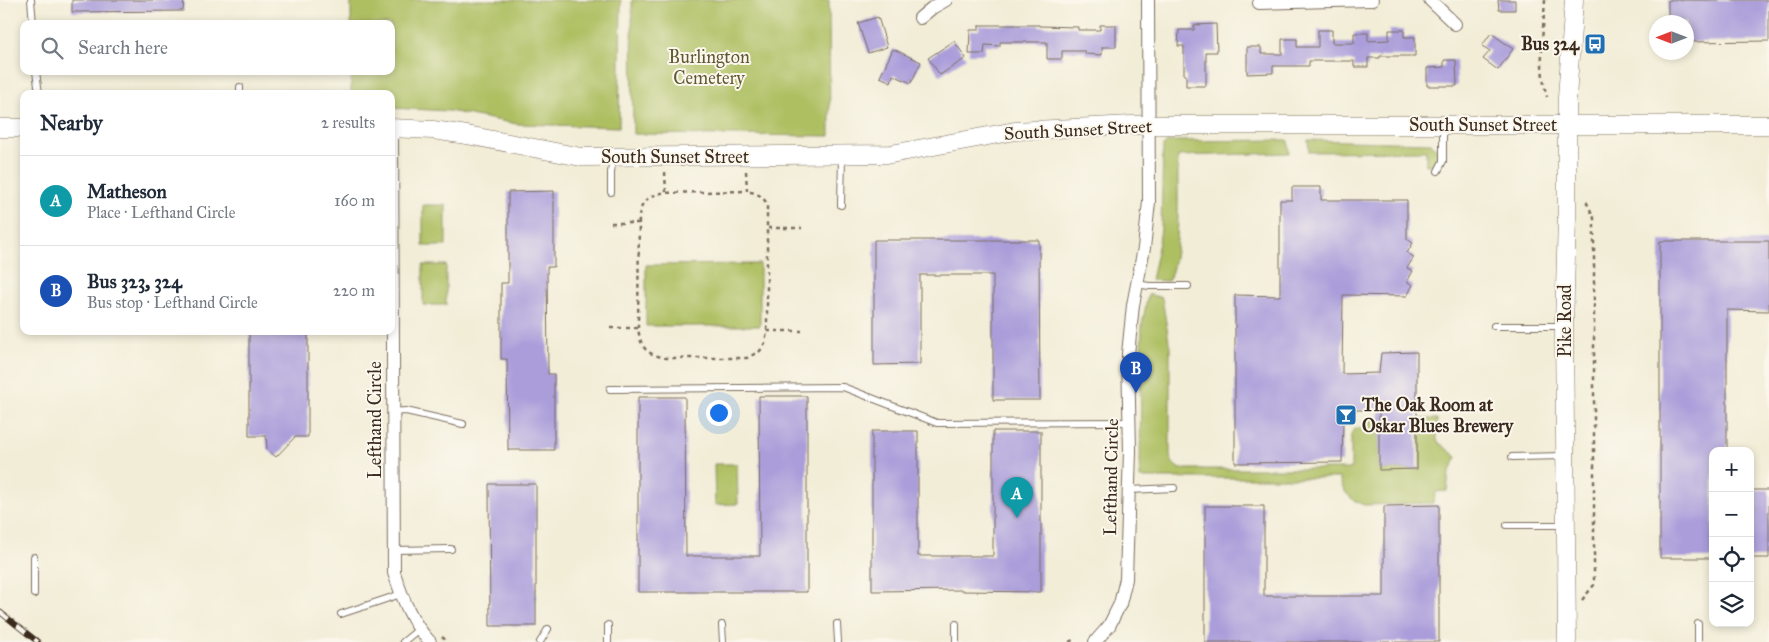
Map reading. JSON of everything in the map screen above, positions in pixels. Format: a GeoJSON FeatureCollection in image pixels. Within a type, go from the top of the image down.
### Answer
{"type":"FeatureCollection","features":[{"type":"Feature","properties":{"kind":"street"},"geometry":{"type":"LineString","coordinates":[[920,18],[946,0]]}},
{"type":"Feature","properties":{"kind":"street","name":"Lefthand Circle"},"geometry":{"type":"LineString","coordinates":[[1095,642],[1109,626],[1120,604],[1126,579],[1129,490],[1128,354],[1133,305],[1144,248],[1149,202],[1148,0]]}},
{"type":"Feature","properties":{"kind":"street"},"geometry":{"type":"LineString","coordinates":[[1259,3],[1372,0]]}},
{"type":"Feature","properties":{"kind":"street"},"geometry":{"type":"LineString","coordinates":[[1430,0],[1455,24]]}},
{"type":"Feature","properties":{"kind":"street","name":"Pike Road"},"geometry":{"type":"LineString","coordinates":[[1567,642],[1564,326],[1567,98],[1574,0]]}},
{"type":"Feature","properties":{"kind":"street","name":"South Sunset Street"},"geometry":{"type":"LineString","coordinates":[[395,128],[433,130],[467,135],[581,157],[614,157],[891,154],[1015,131],[1149,125],[1769,124]]}},
{"type":"Feature","properties":{"kind":"street"},"geometry":{"type":"LineString","coordinates":[[0,128],[20,128]]}},
{"type":"Feature","properties":{"kind":"street","name":"Lefthand Circle"},"geometry":{"type":"LineString","coordinates":[[392,335],[394,573],[409,614],[418,629],[435,638]]}},
{"type":"Feature","properties":{"kind":"lane"},"geometry":{"type":"LineString","coordinates":[[31,0],[33,20]]}},
{"type":"Feature","properties":{"kind":"lane"},"geometry":{"type":"LineString","coordinates":[[37,75],[38,90]]}},
{"type":"Feature","properties":{"kind":"lane"},"geometry":{"type":"LineString","coordinates":[[1438,171],[1443,161],[1442,125]]}},
{"type":"Feature","properties":{"kind":"lane"},"geometry":{"type":"LineString","coordinates":[[841,205],[842,156]]}},
{"type":"Feature","properties":{"kind":"lane"},"geometry":{"type":"LineString","coordinates":[[611,192],[611,172],[614,157]]}},
{"type":"Feature","properties":{"kind":"lane"},"geometry":{"type":"LineString","coordinates":[[1137,284],[1149,286],[1188,286]]}},
{"type":"Feature","properties":{"kind":"lane"},"geometry":{"type":"LineString","coordinates":[[1494,326],[1564,326]]}},
{"type":"Feature","properties":{"kind":"lane"},"geometry":{"type":"LineString","coordinates":[[610,389],[843,387],[937,423],[1129,422]]}},
{"type":"Feature","properties":{"kind":"lane"},"geometry":{"type":"LineString","coordinates":[[392,412],[406,411],[463,424]]}},
{"type":"Feature","properties":{"kind":"lane"},"geometry":{"type":"LineString","coordinates":[[1512,457],[1565,456]]}},
{"type":"Feature","properties":{"kind":"lane"},"geometry":{"type":"LineString","coordinates":[[1129,490],[1174,488]]}},
{"type":"Feature","properties":{"kind":"lane"},"geometry":{"type":"LineString","coordinates":[[1507,525],[1566,525]]}},
{"type":"Feature","properties":{"kind":"lane"},"geometry":{"type":"LineString","coordinates":[[393,550],[451,549]]}},
{"type":"Feature","properties":{"kind":"lane"},"geometry":{"type":"LineString","coordinates":[[34,557],[34,594]]}},
{"type":"Feature","properties":{"kind":"lane"},"geometry":{"type":"LineString","coordinates":[[341,614],[401,594]]}},
{"type":"Feature","properties":{"kind":"lane"},"geometry":{"type":"LineString","coordinates":[[837,624],[838,642]]}},
{"type":"Feature","properties":{"kind":"lane"},"geometry":{"type":"LineString","coordinates":[[956,624],[956,642]]}},
{"type":"Feature","properties":{"kind":"lane"},"geometry":{"type":"LineString","coordinates":[[1698,624],[1698,642]]}},
{"type":"Feature","properties":{"kind":"lane"},"geometry":{"type":"LineString","coordinates":[[608,625],[608,642]]}},
{"type":"Feature","properties":{"kind":"lane"},"geometry":{"type":"LineString","coordinates":[[722,625],[723,642]]}},
{"type":"Feature","properties":{"kind":"lane"},"geometry":{"type":"LineString","coordinates":[[403,642],[418,629]]}},
{"type":"Feature","properties":{"kind":"lane"},"geometry":{"type":"LineString","coordinates":[[540,642],[548,629]]}},
{"type":"Feature","properties":{"kind":"path"},"geometry":{"type":"LineString","coordinates":[[1545,0],[1542,64],[1547,97]]}},
{"type":"Feature","properties":{"kind":"path"},"geometry":{"type":"LineString","coordinates":[[746,171],[747,192]]}},
{"type":"Feature","properties":{"kind":"path"},"geometry":{"type":"LineString","coordinates":[[666,172],[666,193]]}},
{"type":"Feature","properties":{"kind":"path"},"geometry":{"type":"LineString","coordinates":[[747,192],[763,197],[767,204],[767,331],[765,343],[760,351],[747,358],[666,358],[654,356],[647,352],[640,342],[638,328],[639,223],[641,207],[650,196],[666,193],[747,192]]}},
{"type":"Feature","properties":{"kind":"path"},"geometry":{"type":"LineString","coordinates":[[1578,605],[1594,585],[1594,218],[1586,200]]}},
{"type":"Feature","properties":{"kind":"path"},"geometry":{"type":"LineString","coordinates":[[611,223],[639,223]]}},
{"type":"Feature","properties":{"kind":"path"},"geometry":{"type":"LineString","coordinates":[[768,228],[802,228]]}},
{"type":"Feature","properties":{"kind":"path"},"geometry":{"type":"LineString","coordinates":[[610,328],[638,328]]}},
{"type":"Feature","properties":{"kind":"path"},"geometry":{"type":"LineString","coordinates":[[767,331],[802,331]]}},
{"type":"Feature","properties":{"kind":"path"},"geometry":{"type":"LineString","coordinates":[[435,638],[448,642]]}},
{"type":"Feature","properties":{"kind":"path"},"geometry":{"type":"LineString","coordinates":[[1069,642],[1073,640],[1074,642]]}},
{"type":"Feature","properties":{"kind":"green space"},"geometry":{"type":"Polygon","coordinates":[[[351,0],[621,0],[619,127],[517,124],[449,111],[395,108],[395,90],[351,90],[351,75],[395,75],[395,20],[351,20],[351,0]]]}},
{"type":"Feature","properties":{"kind":"green space","name":"Burlington Cemetery"},"geometry":{"type":"Polygon","coordinates":[[[632,0],[829,0],[830,136],[633,134],[632,0]]]}},
{"type":"Feature","properties":{"kind":"green space"},"geometry":{"type":"Polygon","coordinates":[[[1288,140],[1289,153],[1178,156],[1177,238],[1172,270],[1168,281],[1151,280],[1161,228],[1163,146],[1167,142],[1174,141],[1288,140]]]}},
{"type":"Feature","properties":{"kind":"green space"},"geometry":{"type":"Polygon","coordinates":[[[1308,140],[1431,143],[1439,152],[1433,165],[1426,165],[1426,151],[1309,152],[1308,140]]]}},
{"type":"Feature","properties":{"kind":"green space"},"geometry":{"type":"Polygon","coordinates":[[[423,205],[446,205],[446,246],[423,246],[423,205]]]}},
{"type":"Feature","properties":{"kind":"green space"},"geometry":{"type":"Polygon","coordinates":[[[760,264],[760,326],[646,326],[646,265],[760,264]]]}},
{"type":"Feature","properties":{"kind":"green space"},"geometry":{"type":"Polygon","coordinates":[[[423,265],[446,265],[446,305],[423,305],[423,265]]]}},
{"type":"Feature","properties":{"kind":"green space"},"geometry":{"type":"Polygon","coordinates":[[[1148,294],[1162,298],[1170,347],[1170,455],[1173,463],[1180,469],[1351,469],[1351,434],[1355,428],[1369,428],[1369,420],[1379,420],[1380,470],[1420,469],[1420,419],[1437,419],[1437,441],[1457,457],[1449,473],[1447,491],[1436,492],[1433,503],[1364,505],[1348,495],[1339,478],[1140,478],[1142,325],[1148,294]]]}},
{"type":"Feature","properties":{"kind":"green space"},"geometry":{"type":"Polygon","coordinates":[[[714,464],[737,464],[738,504],[715,505],[714,464]]]}},
{"type":"Feature","properties":{"kind":"building"},"geometry":{"type":"Polygon","coordinates":[[[72,0],[184,0],[183,11],[72,12],[72,0]]]}},
{"type":"Feature","properties":{"kind":"building"},"geometry":{"type":"Polygon","coordinates":[[[1498,0],[1515,0],[1515,10],[1499,10],[1498,0]]]}},
{"type":"Feature","properties":{"kind":"building"},"geometry":{"type":"Polygon","coordinates":[[[1668,0],[1769,0],[1769,41],[1694,42],[1694,15],[1668,15],[1668,0]]]}},
{"type":"Feature","properties":{"kind":"building"},"geometry":{"type":"Polygon","coordinates":[[[878,17],[887,47],[868,53],[858,23],[878,17]]]}},
{"type":"Feature","properties":{"kind":"building"},"geometry":{"type":"Polygon","coordinates":[[[1216,24],[1217,52],[1206,52],[1206,86],[1186,86],[1184,46],[1178,46],[1179,30],[1194,30],[1194,25],[1216,24]]]}},
{"type":"Feature","properties":{"kind":"building"},"geometry":{"type":"Polygon","coordinates":[[[979,25],[1039,25],[1078,27],[1078,30],[1100,30],[1100,25],[1116,25],[1116,47],[1102,47],[1102,55],[1085,54],[1085,51],[1062,51],[1062,59],[1047,59],[1047,42],[1000,42],[1000,46],[985,45],[984,54],[969,54],[970,30],[979,30],[979,25]]]}},
{"type":"Feature","properties":{"kind":"building"},"geometry":{"type":"Polygon","coordinates":[[[1318,30],[1332,30],[1332,43],[1354,43],[1354,33],[1368,33],[1368,41],[1389,40],[1389,30],[1404,30],[1404,37],[1415,37],[1415,56],[1368,58],[1368,67],[1354,67],[1354,61],[1309,61],[1309,66],[1273,66],[1273,73],[1247,74],[1247,47],[1261,47],[1261,54],[1282,54],[1282,39],[1297,39],[1297,47],[1318,47],[1318,30]]]}},
{"type":"Feature","properties":{"kind":"building"},"geometry":{"type":"Polygon","coordinates":[[[1491,33],[1513,49],[1498,70],[1483,59],[1490,51],[1482,46],[1491,33]]]}},
{"type":"Feature","properties":{"kind":"building"},"geometry":{"type":"Polygon","coordinates":[[[954,41],[966,58],[940,75],[928,58],[954,41]]]}},
{"type":"Feature","properties":{"kind":"building"},"geometry":{"type":"Polygon","coordinates":[[[893,49],[921,62],[911,83],[893,75],[891,82],[880,77],[893,49]]]}},
{"type":"Feature","properties":{"kind":"building"},"geometry":{"type":"Polygon","coordinates":[[[1444,60],[1456,60],[1457,86],[1427,86],[1427,68],[1444,67],[1444,60]]]}},
{"type":"Feature","properties":{"kind":"building"},"geometry":{"type":"Polygon","coordinates":[[[1292,187],[1321,187],[1321,200],[1407,200],[1407,239],[1413,243],[1407,253],[1414,257],[1407,268],[1413,271],[1407,282],[1413,285],[1407,296],[1343,295],[1342,374],[1379,373],[1381,353],[1417,352],[1417,469],[1379,470],[1379,410],[1352,410],[1352,422],[1343,422],[1342,462],[1235,463],[1235,295],[1280,296],[1280,200],[1292,200],[1292,187]]]}},
{"type":"Feature","properties":{"kind":"building"},"geometry":{"type":"Polygon","coordinates":[[[554,191],[554,267],[547,267],[548,374],[554,374],[554,450],[508,450],[507,359],[501,359],[501,283],[508,283],[508,192],[554,191]]]}},
{"type":"Feature","properties":{"kind":"building"},"geometry":{"type":"Polygon","coordinates":[[[874,240],[1039,240],[1040,400],[993,400],[993,275],[920,275],[920,364],[874,365],[874,240]]]}},
{"type":"Feature","properties":{"kind":"building"},"geometry":{"type":"Polygon","coordinates":[[[1660,241],[1769,241],[1769,311],[1727,310],[1727,447],[1709,447],[1709,558],[1660,558],[1660,241]]]}},
{"type":"Feature","properties":{"kind":"building"},"geometry":{"type":"Polygon","coordinates":[[[249,335],[308,335],[308,437],[295,437],[276,457],[267,449],[266,436],[249,436],[249,335]]]}},
{"type":"Feature","properties":{"kind":"building"},"geometry":{"type":"Polygon","coordinates":[[[759,396],[807,396],[807,592],[638,592],[638,397],[685,397],[686,556],[760,556],[759,396]]]}},
{"type":"Feature","properties":{"kind":"building"},"geometry":{"type":"Polygon","coordinates":[[[872,431],[918,431],[918,556],[993,556],[993,431],[1041,431],[1041,592],[963,590],[872,591],[872,431]]]}},
{"type":"Feature","properties":{"kind":"building"},"geometry":{"type":"Polygon","coordinates":[[[489,484],[536,484],[536,626],[490,626],[489,484]]]}},
{"type":"Feature","properties":{"kind":"building"},"geometry":{"type":"Polygon","coordinates":[[[1754,490],[1769,490],[1769,558],[1754,558],[1754,490]]]}},
{"type":"Feature","properties":{"kind":"building"},"geometry":{"type":"Polygon","coordinates":[[[1439,505],[1439,642],[1205,642],[1205,506],[1264,506],[1264,596],[1384,596],[1384,506],[1439,505]]]}},
{"type":"Feature","properties":{"kind":"railway"},"geometry":{"type":"LineString","coordinates":[[0,612],[38,642]]}},
{"type":"Feature","properties":{"kind":"place","name":"Bus 324"},"geometry":{"type":"Point","coordinates":[1595,44]}},
{"type":"Feature","properties":{"kind":"place","name":"Bus 323, 324"},"geometry":{"type":"Point","coordinates":[1136,393]}},
{"type":"Feature","properties":{"kind":"place","name":"The Oak Room at Oskar Blues Brewery"},"geometry":{"type":"Point","coordinates":[1346,415]}},
{"type":"Feature","properties":{"kind":"place","name":"Matheson"},"geometry":{"type":"Point","coordinates":[1017,518]}}]}
